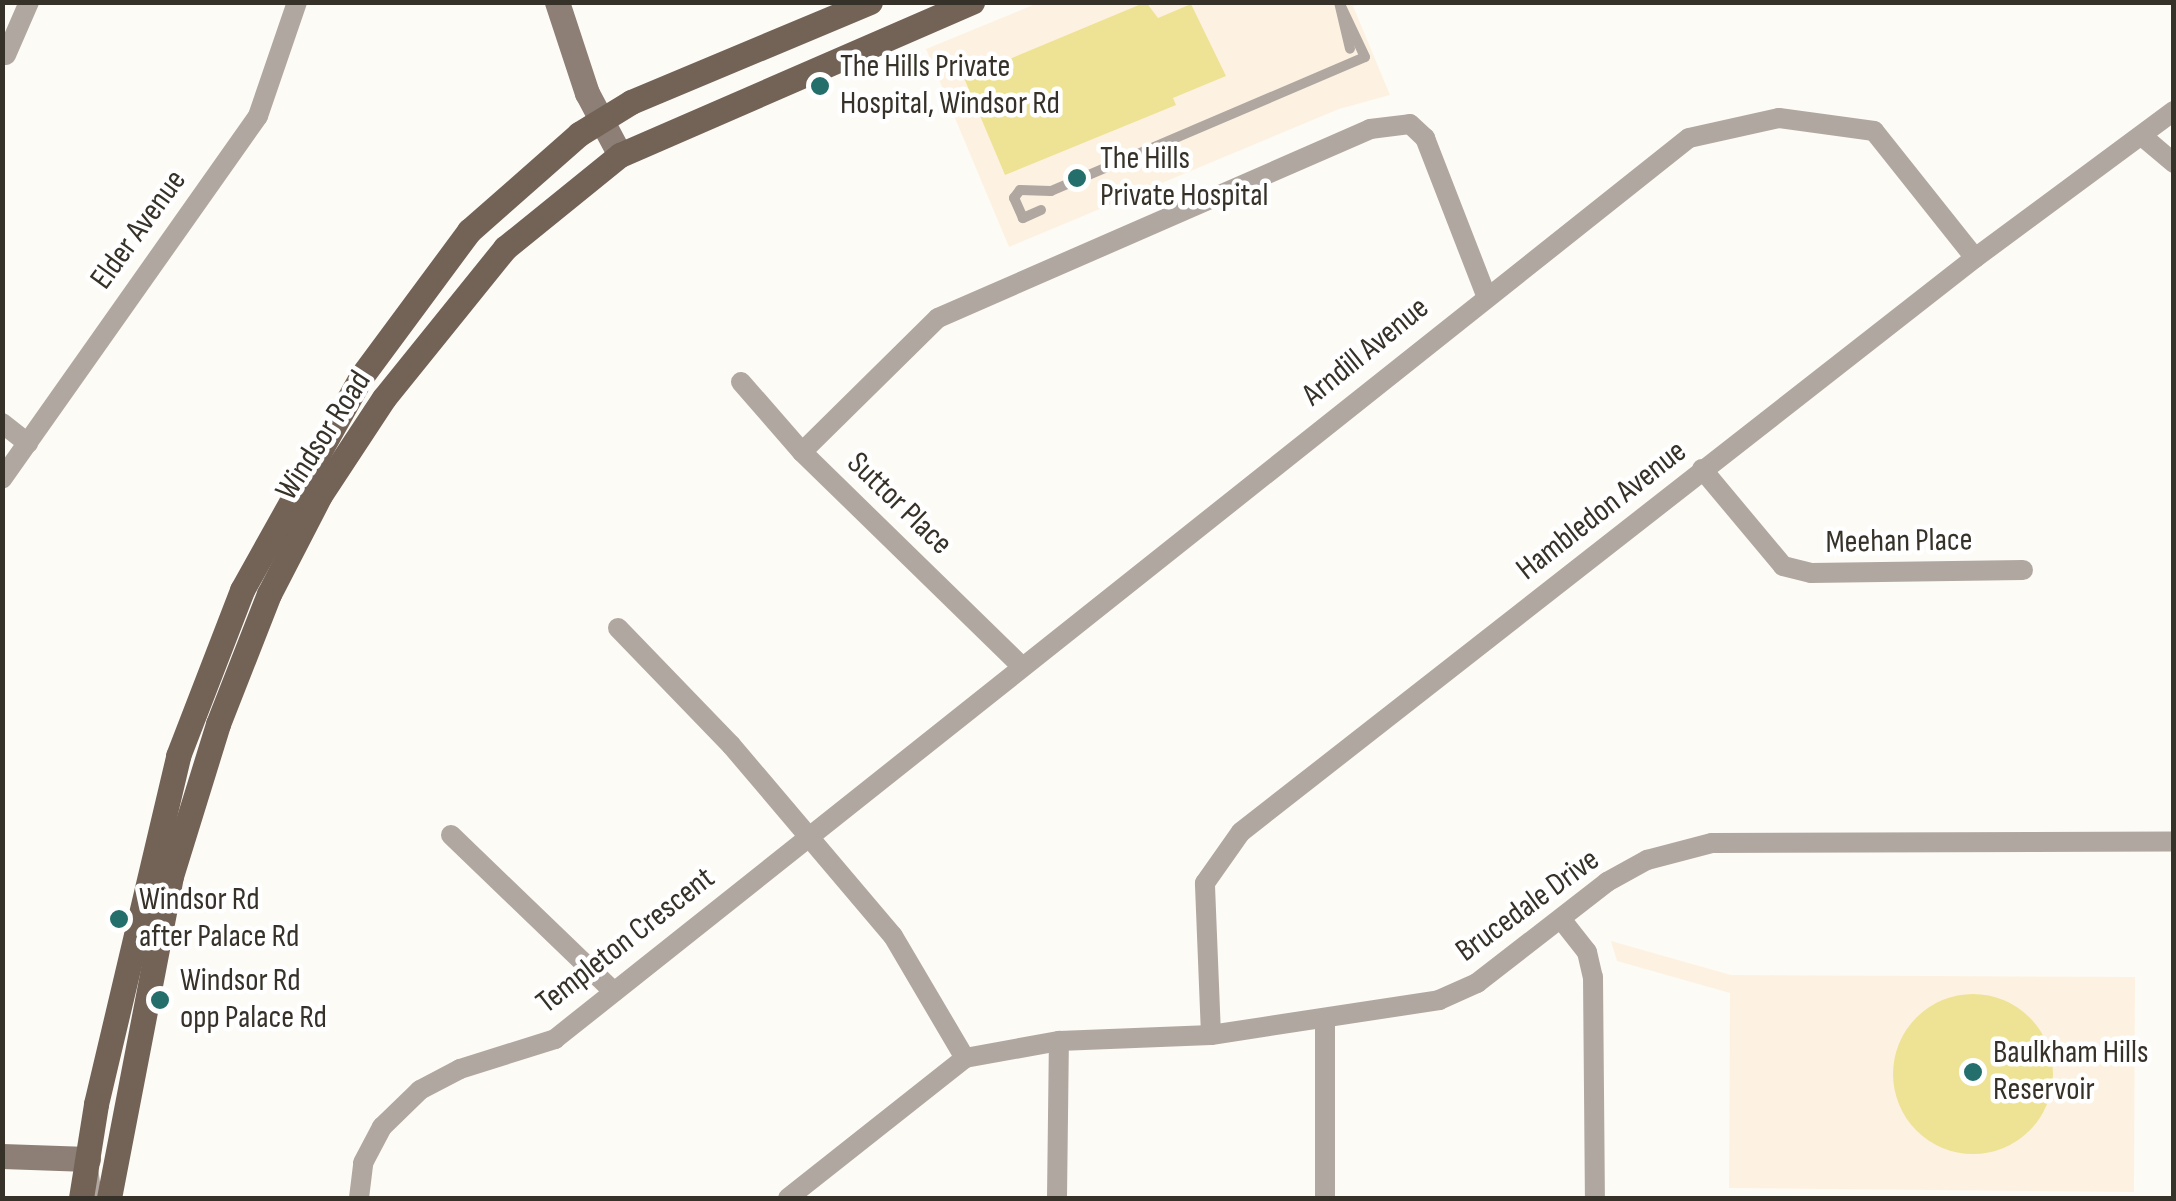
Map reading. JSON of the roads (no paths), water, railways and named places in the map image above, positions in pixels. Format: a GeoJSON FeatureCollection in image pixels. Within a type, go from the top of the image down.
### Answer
{"type":"FeatureCollection","features":[{"type":"Feature","properties":{"kind":"main road"},"geometry":{"type":"LineString","coordinates":[[557,2],[601,119],[620,155]]}},
{"type":"Feature","properties":{"kind":"main road","name":"Windsor Road"},"geometry":{"type":"LineString","coordinates":[[81,1198],[178,756],[242,590],[360,377],[417,298],[506,194],[601,119],[870,2]]}},
{"type":"Feature","properties":{"kind":"main road","name":"Windsor Road"},"geometry":{"type":"LineString","coordinates":[[109,1198],[171,876],[218,724],[269,594],[320,495],[454,306],[539,215],[620,155],[972,2]]}},
{"type":"Feature","properties":{"kind":"main road"},"geometry":{"type":"LineString","coordinates":[[2,1156],[88,1159]]}},
{"type":"Feature","properties":{"kind":"street"},"geometry":{"type":"LineString","coordinates":[[6,55],[28,2]]}},
{"type":"Feature","properties":{"kind":"street","name":"Elder Avenue"},"geometry":{"type":"LineString","coordinates":[[2,479],[258,116],[297,2]]}},
{"type":"Feature","properties":{"kind":"street","name":"Hambledon Avenue"},"geometry":{"type":"LineString","coordinates":[[1211,1034],[1205,884],[1228,846],[1702,469],[1975,258],[2174,111]]}},
{"type":"Feature","properties":{"kind":"street","name":"Arndill Avenue"},"geometry":{"type":"LineString","coordinates":[[809,834],[1019,664],[1689,138],[1779,118],[1874,130],[1975,258]]}},
{"type":"Feature","properties":{"kind":"street"},"geometry":{"type":"LineString","coordinates":[[802,452],[938,318],[1370,129],[1410,124],[1425,138],[1486,295]]}},
{"type":"Feature","properties":{"kind":"street"},"geometry":{"type":"LineString","coordinates":[[2142,136],[2174,163]]}},
{"type":"Feature","properties":{"kind":"street","name":"Suttor Place"},"geometry":{"type":"LineString","coordinates":[[742,382],[802,452],[1019,664]]}},
{"type":"Feature","properties":{"kind":"street"},"geometry":{"type":"LineString","coordinates":[[2,423],[28,443]]}},
{"type":"Feature","properties":{"kind":"street","name":"Meehan Place"},"geometry":{"type":"LineString","coordinates":[[1702,469],[1784,566],[1811,573],[2024,570]]}},
{"type":"Feature","properties":{"kind":"street"},"geometry":{"type":"LineString","coordinates":[[618,628],[809,834],[893,936],[965,1058]]}},
{"type":"Feature","properties":{"kind":"street","name":"Templeton Crescent"},"geometry":{"type":"LineString","coordinates":[[359,1198],[363,1163],[382,1127],[420,1090],[460,1069],[555,1039],[809,834]]}},
{"type":"Feature","properties":{"kind":"street"},"geometry":{"type":"LineString","coordinates":[[451,835],[614,992]]}},
{"type":"Feature","properties":{"kind":"street","name":"Brucedale Drive"},"geometry":{"type":"LineString","coordinates":[[788,1198],[965,1058],[1058,1041],[1211,1034],[1439,1000],[1477,983],[1561,918],[1647,860],[1712,843],[2174,841]]}},
{"type":"Feature","properties":{"kind":"street"},"geometry":{"type":"LineString","coordinates":[[1561,918],[1586,952],[1593,978],[1595,1198]]}},
{"type":"Feature","properties":{"kind":"street"},"geometry":{"type":"LineString","coordinates":[[1325,1020],[1325,1198]]}},
{"type":"Feature","properties":{"kind":"street"},"geometry":{"type":"LineString","coordinates":[[1057,1198],[1058,1041]]}},
{"type":"Feature","properties":{"kind":"lane"},"geometry":{"type":"LineString","coordinates":[[1041,210],[1024,218],[1014,198],[1020,190],[1050,191],[1365,57],[1339,2],[1336,12],[1350,49]]}},
{"type":"Feature","properties":{"kind":"lane"},"geometry":{"type":"LineString","coordinates":[[88,1159],[97,1198]]}},
{"type":"Feature","properties":{"kind":"place","name":"The Hills Private Hospital, Windsor Rd"},"geometry":{"type":"Point","coordinates":[820,86]}},
{"type":"Feature","properties":{"kind":"place","name":"The Hills Private Hospital"},"geometry":{"type":"Point","coordinates":[1077,178]}},
{"type":"Feature","properties":{"kind":"place","name":"Windsor Rd after Palace Rd"},"geometry":{"type":"Point","coordinates":[119,919]}},
{"type":"Feature","properties":{"kind":"place","name":"Windsor Rd opp Palace Rd"},"geometry":{"type":"Point","coordinates":[160,1000]}},
{"type":"Feature","properties":{"kind":"place","name":"Baulkham Hills Reservoir"},"geometry":{"type":"Point","coordinates":[1973,1072]}}]}
